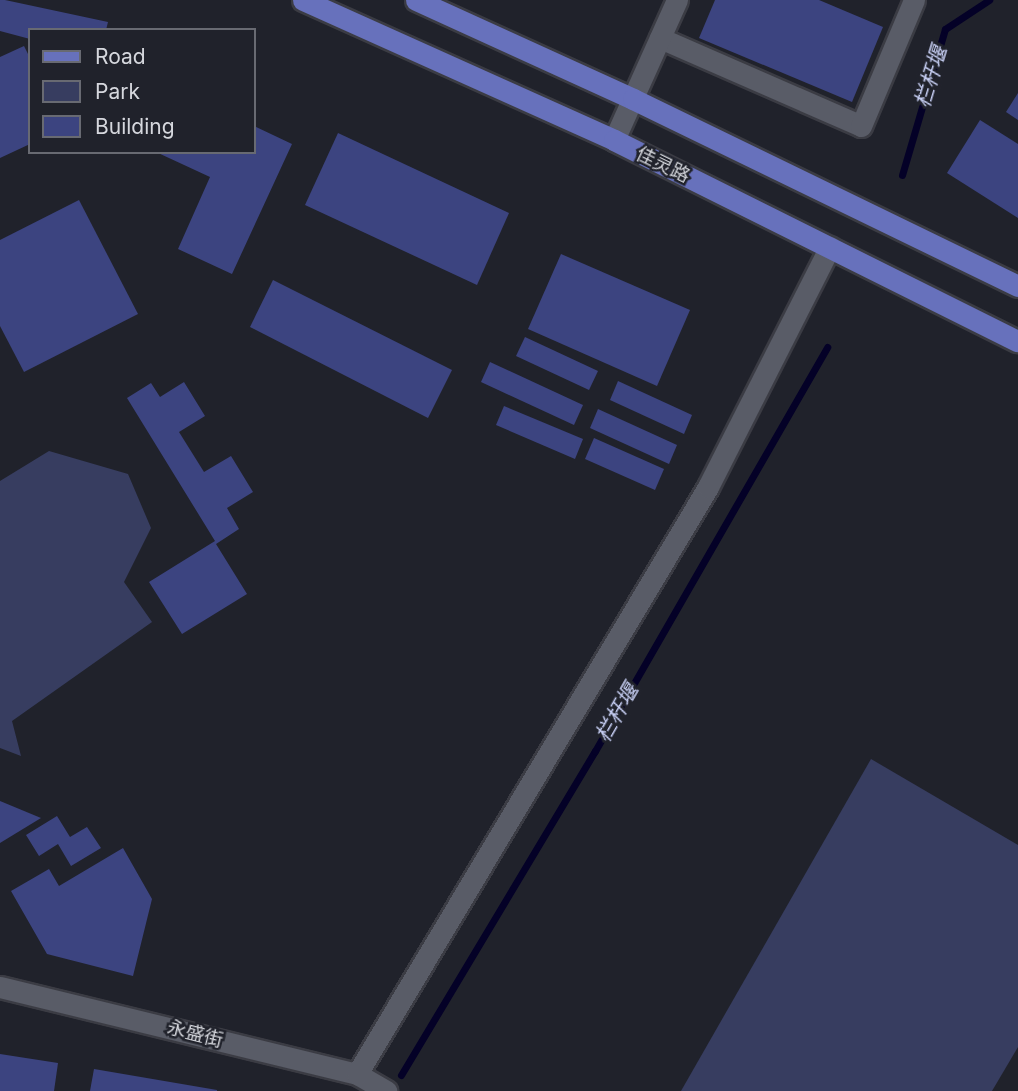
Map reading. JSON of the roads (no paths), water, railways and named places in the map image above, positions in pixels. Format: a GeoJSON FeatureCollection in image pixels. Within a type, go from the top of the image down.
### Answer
{"type":"FeatureCollection","features":[{"type":"Feature","properties":{"kind":"main road","name":"佳灵路"},"geometry":{"type":"LineString","coordinates":[[303,0],[614,140],[1018,341]]}},
{"type":"Feature","properties":{"kind":"main road"},"geometry":{"type":"LineString","coordinates":[[416,0],[633,99],[1018,286]]}},
{"type":"Feature","properties":{"kind":"street"},"geometry":{"type":"LineString","coordinates":[[614,140],[677,0]]}},
{"type":"Feature","properties":{"kind":"street"},"geometry":{"type":"LineString","coordinates":[[660,38],[861,126],[914,0]]}},
{"type":"Feature","properties":{"kind":"street"},"geometry":{"type":"LineString","coordinates":[[357,1074],[708,487],[830,247]]}},
{"type":"Feature","properties":{"kind":"street","name":"永盛街"},"geometry":{"type":"LineString","coordinates":[[0,987],[357,1074],[387,1091]]}},
{"type":"Feature","properties":{"kind":"waterway","name":"栏杆堰"},"geometry":{"type":"LineString","coordinates":[[902,175],[945,29],[989,0]]}},
{"type":"Feature","properties":{"kind":"waterway","name":"栏杆堰"},"geometry":{"type":"LineString","coordinates":[[401,1075],[595,751],[827,347]]}}]}
